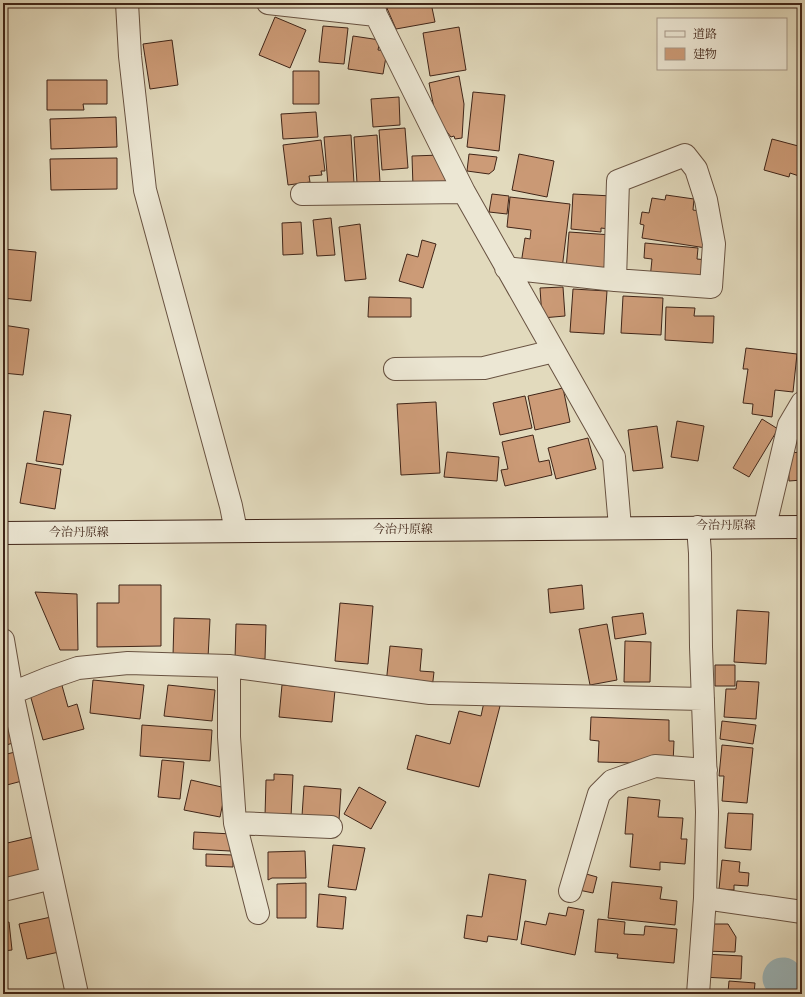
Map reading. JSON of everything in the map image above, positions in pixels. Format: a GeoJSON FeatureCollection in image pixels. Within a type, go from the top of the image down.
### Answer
{"type":"FeatureCollection","features":[{"type":"Feature","properties":{"kind":"street"},"geometry":{"type":"LineString","coordinates":[[127,3],[130,56],[145,190],[230,499],[236,531]]}},
{"type":"Feature","properties":{"kind":"street"},"geometry":{"type":"LineString","coordinates":[[268,3],[374,9],[464,192],[614,457],[620,527]]}},
{"type":"Feature","properties":{"kind":"street"},"geometry":{"type":"LineString","coordinates":[[506,268],[615,280],[710,287],[714,244],[706,200],[696,169],[685,155],[618,181],[615,280]]}},
{"type":"Feature","properties":{"kind":"street"},"geometry":{"type":"LineString","coordinates":[[302,194],[464,192]]}},
{"type":"Feature","properties":{"kind":"street"},"geometry":{"type":"LineString","coordinates":[[395,369],[484,368],[554,350]]}},
{"type":"Feature","properties":{"kind":"street"},"geometry":{"type":"LineString","coordinates":[[765,526],[789,425],[802,402]]}},
{"type":"Feature","properties":{"kind":"street"},"geometry":{"type":"LineString","coordinates":[[698,526],[707,812],[705,898],[698,994]]}},
{"type":"Feature","properties":{"kind":"street","name":"今治丹原線"},"geometry":{"type":"LineString","coordinates":[[4,529],[236,531],[698,526],[802,527]]}},
{"type":"Feature","properties":{"kind":"street"},"geometry":{"type":"LineString","coordinates":[[3,640],[8,695],[52,878],[77,994]]}},
{"type":"Feature","properties":{"kind":"street"},"geometry":{"type":"LineString","coordinates":[[8,695],[78,668],[128,663],[229,666],[430,693],[703,699]]}},
{"type":"Feature","properties":{"kind":"street"},"geometry":{"type":"LineString","coordinates":[[229,666],[229,737],[235,823],[258,913]]}},
{"type":"Feature","properties":{"kind":"street"},"geometry":{"type":"LineString","coordinates":[[570,891],[598,794],[612,781],[655,766],[706,770]]}},
{"type":"Feature","properties":{"kind":"street"},"geometry":{"type":"LineString","coordinates":[[235,823],[331,826]]}},
{"type":"Feature","properties":{"kind":"street"},"geometry":{"type":"LineString","coordinates":[[3,890],[52,878]]}},
{"type":"Feature","properties":{"kind":"street"},"geometry":{"type":"LineString","coordinates":[[705,898],[802,912]]}},
{"type":"Feature","properties":{"kind":"building"},"geometry":{"type":"Polygon","coordinates":[[[405,3],[431,3],[435,22],[396,29],[386,6],[405,3]]]}},
{"type":"Feature","properties":{"kind":"building"},"geometry":{"type":"Polygon","coordinates":[[[275,17],[306,30],[290,68],[259,55],[275,17]]]}},
{"type":"Feature","properties":{"kind":"building"},"geometry":{"type":"Polygon","coordinates":[[[323,26],[348,28],[344,64],[319,62],[323,26]]]}},
{"type":"Feature","properties":{"kind":"building"},"geometry":{"type":"Polygon","coordinates":[[[459,27],[466,70],[430,76],[423,33],[459,27]]]}},
{"type":"Feature","properties":{"kind":"building"},"geometry":{"type":"Polygon","coordinates":[[[353,36],[380,40],[378,50],[387,51],[383,74],[348,69],[353,36]]]}},
{"type":"Feature","properties":{"kind":"building"},"geometry":{"type":"Polygon","coordinates":[[[172,40],[178,85],[150,89],[143,44],[172,40]]]}},
{"type":"Feature","properties":{"kind":"building"},"geometry":{"type":"Polygon","coordinates":[[[293,71],[319,71],[319,104],[293,104],[293,71]]]}},
{"type":"Feature","properties":{"kind":"building"},"geometry":{"type":"Polygon","coordinates":[[[459,76],[464,104],[462,138],[455,139],[454,136],[451,137],[436,118],[429,83],[459,76]]]}},
{"type":"Feature","properties":{"kind":"building"},"geometry":{"type":"Polygon","coordinates":[[[47,80],[107,80],[107,104],[83,104],[84,110],[47,110],[47,80]]]}},
{"type":"Feature","properties":{"kind":"building"},"geometry":{"type":"Polygon","coordinates":[[[473,92],[505,95],[499,151],[467,147],[473,92]]]}},
{"type":"Feature","properties":{"kind":"building"},"geometry":{"type":"Polygon","coordinates":[[[399,97],[400,125],[373,127],[371,99],[399,97]]]}},
{"type":"Feature","properties":{"kind":"building"},"geometry":{"type":"Polygon","coordinates":[[[316,112],[318,137],[283,139],[281,114],[316,112]]]}},
{"type":"Feature","properties":{"kind":"building"},"geometry":{"type":"Polygon","coordinates":[[[116,117],[117,147],[51,149],[50,119],[116,117]]]}},
{"type":"Feature","properties":{"kind":"building"},"geometry":{"type":"Polygon","coordinates":[[[405,128],[408,168],[382,170],[379,130],[405,128]]]}},
{"type":"Feature","properties":{"kind":"building"},"geometry":{"type":"Polygon","coordinates":[[[351,135],[354,183],[328,185],[324,137],[351,135]]]}},
{"type":"Feature","properties":{"kind":"building"},"geometry":{"type":"Polygon","coordinates":[[[377,135],[380,182],[357,183],[354,137],[377,135]]]}},
{"type":"Feature","properties":{"kind":"building"},"geometry":{"type":"Polygon","coordinates":[[[772,139],[802,147],[802,177],[790,173],[789,177],[764,170],[772,139]]]}},
{"type":"Feature","properties":{"kind":"building"},"geometry":{"type":"Polygon","coordinates":[[[321,140],[325,171],[321,171],[322,175],[309,176],[310,182],[288,185],[283,145],[321,140]]]}},
{"type":"Feature","properties":{"kind":"building"},"geometry":{"type":"Polygon","coordinates":[[[469,154],[497,157],[494,170],[489,174],[467,171],[469,154]]]}},
{"type":"Feature","properties":{"kind":"building"},"geometry":{"type":"Polygon","coordinates":[[[519,154],[554,161],[547,197],[512,190],[519,154]]]}},
{"type":"Feature","properties":{"kind":"building"},"geometry":{"type":"Polygon","coordinates":[[[441,155],[448,186],[413,187],[412,156],[441,155]]]}},
{"type":"Feature","properties":{"kind":"building"},"geometry":{"type":"Polygon","coordinates":[[[117,158],[117,189],[51,190],[50,159],[117,158]]]}},
{"type":"Feature","properties":{"kind":"building"},"geometry":{"type":"Polygon","coordinates":[[[492,194],[509,196],[507,214],[489,212],[492,194]]]}},
{"type":"Feature","properties":{"kind":"building"},"geometry":{"type":"Polygon","coordinates":[[[573,194],[612,196],[609,229],[601,228],[601,232],[571,229],[573,194]]]}},
{"type":"Feature","properties":{"kind":"building"},"geometry":{"type":"Polygon","coordinates":[[[666,195],[694,199],[693,210],[706,212],[706,248],[642,238],[644,225],[640,224],[642,212],[649,213],[652,198],[665,200],[666,195]]]}},
{"type":"Feature","properties":{"kind":"building"},"geometry":{"type":"Polygon","coordinates":[[[510,197],[570,204],[562,269],[521,264],[525,238],[530,239],[531,230],[507,227],[510,197]]]}},
{"type":"Feature","properties":{"kind":"building"},"geometry":{"type":"Polygon","coordinates":[[[331,218],[335,255],[317,256],[313,220],[331,218]]]}},
{"type":"Feature","properties":{"kind":"building"},"geometry":{"type":"Polygon","coordinates":[[[301,222],[303,254],[283,255],[282,223],[301,222]]]}},
{"type":"Feature","properties":{"kind":"building"},"geometry":{"type":"Polygon","coordinates":[[[360,224],[366,279],[345,281],[339,227],[360,224]]]}},
{"type":"Feature","properties":{"kind":"building"},"geometry":{"type":"Polygon","coordinates":[[[569,232],[612,235],[605,273],[566,270],[569,232]]]}},
{"type":"Feature","properties":{"kind":"building"},"geometry":{"type":"Polygon","coordinates":[[[422,240],[436,244],[423,288],[399,281],[407,254],[418,257],[422,240]]]}},
{"type":"Feature","properties":{"kind":"building"},"geometry":{"type":"Polygon","coordinates":[[[645,243],[698,248],[697,259],[708,260],[705,284],[650,279],[652,259],[644,258],[645,243]]]}},
{"type":"Feature","properties":{"kind":"building"},"geometry":{"type":"Polygon","coordinates":[[[3,249],[36,252],[31,301],[3,298],[3,249]]]}},
{"type":"Feature","properties":{"kind":"building"},"geometry":{"type":"Polygon","coordinates":[[[563,287],[565,316],[542,318],[540,288],[563,287]]]}},
{"type":"Feature","properties":{"kind":"building"},"geometry":{"type":"Polygon","coordinates":[[[573,289],[607,291],[604,334],[570,332],[573,289]]]}},
{"type":"Feature","properties":{"kind":"building"},"geometry":{"type":"Polygon","coordinates":[[[623,296],[663,298],[661,335],[621,333],[623,296]]]}},
{"type":"Feature","properties":{"kind":"building"},"geometry":{"type":"Polygon","coordinates":[[[369,297],[411,298],[411,317],[368,317],[369,297]]]}},
{"type":"Feature","properties":{"kind":"building"},"geometry":{"type":"Polygon","coordinates":[[[666,307],[695,308],[694,316],[714,316],[713,343],[665,340],[666,307]]]}},
{"type":"Feature","properties":{"kind":"building"},"geometry":{"type":"Polygon","coordinates":[[[3,325],[29,329],[23,375],[3,373],[3,325]]]}},
{"type":"Feature","properties":{"kind":"building"},"geometry":{"type":"Polygon","coordinates":[[[746,348],[797,354],[793,392],[775,390],[772,417],[752,414],[753,404],[743,403],[748,369],[743,369],[746,348]]]}},
{"type":"Feature","properties":{"kind":"building"},"geometry":{"type":"Polygon","coordinates":[[[563,388],[570,422],[535,430],[528,396],[563,388]]]}},
{"type":"Feature","properties":{"kind":"building"},"geometry":{"type":"Polygon","coordinates":[[[525,396],[532,428],[500,435],[493,403],[525,396]]]}},
{"type":"Feature","properties":{"kind":"building"},"geometry":{"type":"Polygon","coordinates":[[[436,402],[440,473],[401,475],[397,404],[436,402]]]}},
{"type":"Feature","properties":{"kind":"building"},"geometry":{"type":"Polygon","coordinates":[[[44,411],[71,415],[63,465],[36,461],[44,411]]]}},
{"type":"Feature","properties":{"kind":"building"},"geometry":{"type":"Polygon","coordinates":[[[762,419],[778,429],[749,477],[733,468],[762,419]]]}},
{"type":"Feature","properties":{"kind":"building"},"geometry":{"type":"Polygon","coordinates":[[[677,421],[704,426],[698,461],[671,457],[677,421]]]}},
{"type":"Feature","properties":{"kind":"building"},"geometry":{"type":"Polygon","coordinates":[[[657,426],[663,468],[633,471],[628,430],[657,426]]]}},
{"type":"Feature","properties":{"kind":"building"},"geometry":{"type":"Polygon","coordinates":[[[533,435],[539,462],[549,460],[552,475],[505,486],[501,470],[508,469],[502,442],[533,435]]]}},
{"type":"Feature","properties":{"kind":"building"},"geometry":{"type":"Polygon","coordinates":[[[588,438],[596,469],[556,479],[548,448],[588,438]]]}},
{"type":"Feature","properties":{"kind":"building"},"geometry":{"type":"Polygon","coordinates":[[[447,452],[499,457],[497,481],[444,477],[447,452]]]}},
{"type":"Feature","properties":{"kind":"building"},"geometry":{"type":"Polygon","coordinates":[[[802,452],[802,480],[789,481],[788,453],[802,452]]]}},
{"type":"Feature","properties":{"kind":"building"},"geometry":{"type":"Polygon","coordinates":[[[27,463],[61,469],[55,509],[20,503],[27,463]]]}},
{"type":"Feature","properties":{"kind":"building"},"geometry":{"type":"Polygon","coordinates":[[[119,585],[161,585],[161,646],[97,647],[97,603],[119,603],[119,585]]]}},
{"type":"Feature","properties":{"kind":"building"},"geometry":{"type":"Polygon","coordinates":[[[582,585],[584,609],[550,613],[548,589],[582,585]]]}},
{"type":"Feature","properties":{"kind":"building"},"geometry":{"type":"Polygon","coordinates":[[[35,592],[77,594],[78,650],[60,650],[35,592]]]}},
{"type":"Feature","properties":{"kind":"building"},"geometry":{"type":"Polygon","coordinates":[[[340,603],[373,606],[368,664],[335,661],[340,603]]]}},
{"type":"Feature","properties":{"kind":"building"},"geometry":{"type":"Polygon","coordinates":[[[737,610],[769,612],[766,664],[734,662],[737,610]]]}},
{"type":"Feature","properties":{"kind":"building"},"geometry":{"type":"Polygon","coordinates":[[[643,613],[646,634],[615,639],[612,617],[643,613]]]}},
{"type":"Feature","properties":{"kind":"building"},"geometry":{"type":"Polygon","coordinates":[[[174,618],[210,619],[208,658],[173,656],[174,618]]]}},
{"type":"Feature","properties":{"kind":"building"},"geometry":{"type":"Polygon","coordinates":[[[236,624],[266,625],[265,659],[235,659],[236,624]]]}},
{"type":"Feature","properties":{"kind":"building"},"geometry":{"type":"Polygon","coordinates":[[[607,624],[617,680],[590,685],[579,629],[607,624]]]}},
{"type":"Feature","properties":{"kind":"building"},"geometry":{"type":"Polygon","coordinates":[[[625,641],[651,642],[650,682],[624,682],[625,641]]]}},
{"type":"Feature","properties":{"kind":"building"},"geometry":{"type":"Polygon","coordinates":[[[390,646],[422,649],[420,671],[434,672],[432,689],[386,684],[390,646]]]}},
{"type":"Feature","properties":{"kind":"building"},"geometry":{"type":"Polygon","coordinates":[[[715,665],[735,665],[735,686],[715,686],[715,665]]]}},
{"type":"Feature","properties":{"kind":"building"},"geometry":{"type":"Polygon","coordinates":[[[93,680],[144,685],[140,719],[90,713],[93,680]]]}},
{"type":"Feature","properties":{"kind":"building"},"geometry":{"type":"Polygon","coordinates":[[[737,681],[759,682],[756,719],[724,717],[726,689],[736,689],[737,681]]]}},
{"type":"Feature","properties":{"kind":"building"},"geometry":{"type":"Polygon","coordinates":[[[61,682],[68,707],[77,704],[84,729],[43,740],[29,691],[61,682]]]}},
{"type":"Feature","properties":{"kind":"building"},"geometry":{"type":"Polygon","coordinates":[[[168,685],[215,690],[212,721],[164,716],[168,685]]]}},
{"type":"Feature","properties":{"kind":"building"},"geometry":{"type":"Polygon","coordinates":[[[282,685],[335,690],[332,722],[279,717],[282,685]]]}},
{"type":"Feature","properties":{"kind":"building"},"geometry":{"type":"Polygon","coordinates":[[[484,702],[500,706],[479,787],[407,769],[416,735],[450,744],[459,711],[481,716],[484,702]]]}},
{"type":"Feature","properties":{"kind":"building"},"geometry":{"type":"Polygon","coordinates":[[[3,711],[5,711],[13,743],[3,746],[3,711]]]}},
{"type":"Feature","properties":{"kind":"building"},"geometry":{"type":"Polygon","coordinates":[[[591,717],[669,720],[669,741],[674,741],[673,764],[598,762],[599,741],[590,740],[591,717]]]}},
{"type":"Feature","properties":{"kind":"building"},"geometry":{"type":"Polygon","coordinates":[[[722,721],[756,725],[753,744],[720,739],[722,721]]]}},
{"type":"Feature","properties":{"kind":"building"},"geometry":{"type":"Polygon","coordinates":[[[142,725],[212,730],[210,761],[140,756],[142,725]]]}},
{"type":"Feature","properties":{"kind":"building"},"geometry":{"type":"Polygon","coordinates":[[[722,745],[753,748],[747,803],[722,801],[724,776],[719,776],[722,745]]]}},
{"type":"Feature","properties":{"kind":"building"},"geometry":{"type":"Polygon","coordinates":[[[15,752],[22,781],[3,786],[3,755],[15,752]]]}},
{"type":"Feature","properties":{"kind":"building"},"geometry":{"type":"Polygon","coordinates":[[[162,760],[184,762],[180,799],[158,797],[162,760]]]}},
{"type":"Feature","properties":{"kind":"building"},"geometry":{"type":"Polygon","coordinates":[[[274,774],[293,775],[291,817],[265,816],[266,780],[274,780],[274,774]]]}},
{"type":"Feature","properties":{"kind":"building"},"geometry":{"type":"Polygon","coordinates":[[[191,780],[226,788],[220,817],[184,810],[191,780]]]}},
{"type":"Feature","properties":{"kind":"building"},"geometry":{"type":"Polygon","coordinates":[[[304,786],[341,789],[339,820],[302,816],[304,786]]]}},
{"type":"Feature","properties":{"kind":"building"},"geometry":{"type":"Polygon","coordinates":[[[359,787],[386,802],[371,829],[344,814],[359,787]]]}},
{"type":"Feature","properties":{"kind":"building"},"geometry":{"type":"Polygon","coordinates":[[[628,797],[660,800],[658,817],[683,818],[681,839],[687,839],[685,864],[660,862],[660,870],[630,867],[633,834],[625,834],[628,797]]]}},
{"type":"Feature","properties":{"kind":"building"},"geometry":{"type":"Polygon","coordinates":[[[728,813],[753,814],[751,850],[725,848],[728,813]]]}},
{"type":"Feature","properties":{"kind":"building"},"geometry":{"type":"Polygon","coordinates":[[[194,832],[232,834],[230,851],[193,849],[194,832]]]}},
{"type":"Feature","properties":{"kind":"building"},"geometry":{"type":"Polygon","coordinates":[[[33,837],[40,870],[3,879],[3,844],[33,837]]]}},
{"type":"Feature","properties":{"kind":"building"},"geometry":{"type":"Polygon","coordinates":[[[333,845],[365,848],[356,890],[328,887],[333,845]]]}},
{"type":"Feature","properties":{"kind":"building"},"geometry":{"type":"Polygon","coordinates":[[[305,851],[306,878],[272,878],[268,880],[268,852],[305,851]]]}},
{"type":"Feature","properties":{"kind":"building"},"geometry":{"type":"Polygon","coordinates":[[[206,854],[233,855],[233,867],[206,866],[206,854]]]}},
{"type":"Feature","properties":{"kind":"building"},"geometry":{"type":"Polygon","coordinates":[[[722,860],[740,862],[739,872],[749,873],[748,886],[734,885],[734,890],[719,889],[722,860]]]}},
{"type":"Feature","properties":{"kind":"building"},"geometry":{"type":"Polygon","coordinates":[[[579,872],[597,877],[593,893],[574,889],[579,872]]]}},
{"type":"Feature","properties":{"kind":"building"},"geometry":{"type":"Polygon","coordinates":[[[489,874],[526,880],[517,940],[488,936],[487,942],[464,938],[467,915],[482,917],[489,874]]]}},
{"type":"Feature","properties":{"kind":"building"},"geometry":{"type":"Polygon","coordinates":[[[612,882],[662,887],[660,899],[677,901],[675,925],[608,918],[612,882]]]}},
{"type":"Feature","properties":{"kind":"building"},"geometry":{"type":"Polygon","coordinates":[[[306,883],[306,918],[277,918],[277,884],[306,883]]]}},
{"type":"Feature","properties":{"kind":"building"},"geometry":{"type":"Polygon","coordinates":[[[319,894],[346,897],[343,929],[317,927],[319,894]]]}},
{"type":"Feature","properties":{"kind":"building"},"geometry":{"type":"Polygon","coordinates":[[[568,907],[584,910],[575,955],[521,944],[525,921],[546,925],[549,913],[566,916],[568,907]]]}},
{"type":"Feature","properties":{"kind":"building"},"geometry":{"type":"Polygon","coordinates":[[[51,917],[59,952],[27,959],[19,924],[51,917]]]}},
{"type":"Feature","properties":{"kind":"building"},"geometry":{"type":"Polygon","coordinates":[[[598,919],[625,922],[624,934],[644,935],[645,926],[677,929],[674,963],[617,958],[618,954],[595,952],[598,919]]]}},
{"type":"Feature","properties":{"kind":"building"},"geometry":{"type":"Polygon","coordinates":[[[9,922],[12,950],[3,951],[3,923],[9,922]]]}},
{"type":"Feature","properties":{"kind":"building"},"geometry":{"type":"Polygon","coordinates":[[[705,924],[728,924],[736,937],[735,952],[704,951],[705,924]]]}},
{"type":"Feature","properties":{"kind":"building"},"geometry":{"type":"Polygon","coordinates":[[[704,954],[742,956],[741,979],[702,977],[704,954]]]}},
{"type":"Feature","properties":{"kind":"building"},"geometry":{"type":"Polygon","coordinates":[[[729,981],[755,983],[754,994],[702,994],[703,990],[728,992],[729,981]]]}},
{"type":"Feature","properties":{"kind":"waterway"},"geometry":{"type":"LineString","coordinates":[[783,978],[796,994]]}}]}
